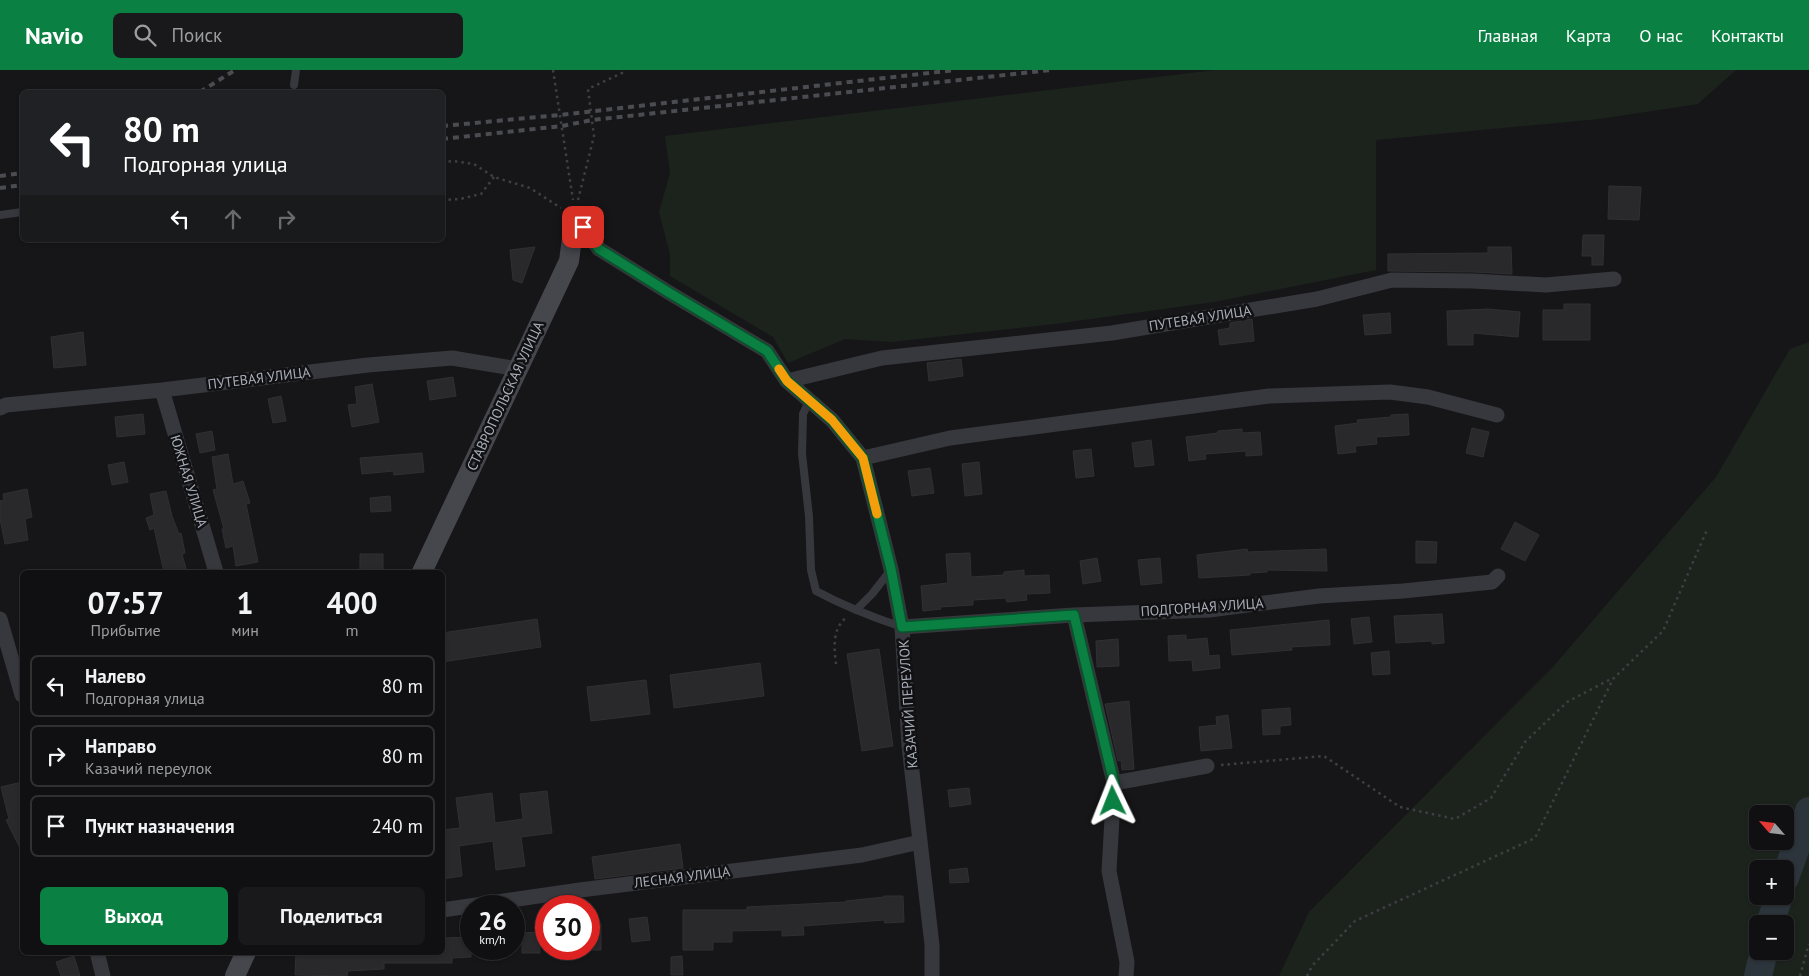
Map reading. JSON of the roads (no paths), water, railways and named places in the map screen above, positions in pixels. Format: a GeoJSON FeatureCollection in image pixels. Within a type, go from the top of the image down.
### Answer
{"type":"FeatureCollection","features":[{"type":"Feature","properties":{"kind":"street","name":"СТАВРОПОЛЬСКАЯ УЛИЦА"},"geometry":{"type":"LineString","coordinates":[[423,570],[569,261],[575,216]]}},
{"type":"Feature","properties":{"kind":"street","name":"КАЗАЧИЙ ПЕРЕУЛОК"},"geometry":{"type":"LineString","coordinates":[[575,216],[599,249],[767,351],[787,381],[832,420],[863,458],[891,569],[902,627],[909,746],[932,945],[932,976]]}},
{"type":"Feature","properties":{"kind":"street","name":"ПУТЕВАЯ УЛИЦА"},"geometry":{"type":"LineString","coordinates":[[787,381],[882,358],[1112,333],[1317,299],[1392,280],[1473,281],[1546,285],[1614,279]]}},
{"type":"Feature","properties":{"kind":"street","name":"ПУТЕВАЯ УЛИЦА"},"geometry":{"type":"LineString","coordinates":[[0,408],[6,405],[162,390],[358,366],[452,358],[518,369]]}},
{"type":"Feature","properties":{"kind":"street","name":"ЮЖНАЯ УЛИЦА"},"geometry":{"type":"LineString","coordinates":[[162,390],[215,570]]}},
{"type":"Feature","properties":{"kind":"street"},"geometry":{"type":"LineString","coordinates":[[863,458],[950,438],[1268,396],[1390,392],[1428,397],[1498,415]]}},
{"type":"Feature","properties":{"kind":"street","name":"ПОДГОРНАЯ УЛИЦА"},"geometry":{"type":"LineString","coordinates":[[902,627],[1074,615],[1209,610],[1319,596],[1403,591],[1492,582],[1498,576]]}},
{"type":"Feature","properties":{"kind":"street"},"geometry":{"type":"LineString","coordinates":[[1074,615],[1114,783],[1109,871],[1127,962],[1126,976]]}},
{"type":"Feature","properties":{"kind":"street"},"geometry":{"type":"LineString","coordinates":[[0,619],[20,688]]}},
{"type":"Feature","properties":{"kind":"street"},"geometry":{"type":"LineString","coordinates":[[1114,783],[1207,766]]}},
{"type":"Feature","properties":{"kind":"street","name":"ЛЕСНАЯ УЛИЦА"},"geometry":{"type":"LineString","coordinates":[[445,910],[580,890],[862,855],[920,842]]}},
{"type":"Feature","properties":{"kind":"street"},"geometry":{"type":"LineString","coordinates":[[98,955],[104,976]]}},
{"type":"Feature","properties":{"kind":"street"},"geometry":{"type":"LineString","coordinates":[[234,976],[244,955]]}},
{"type":"Feature","properties":{"kind":"lane"},"geometry":{"type":"LineString","coordinates":[[294,84],[296,70]]}},
{"type":"Feature","properties":{"kind":"lane"},"geometry":{"type":"LineString","coordinates":[[0,215],[20,212]]}},
{"type":"Feature","properties":{"kind":"lane"},"geometry":{"type":"LineString","coordinates":[[809,401],[803,414],[802,454],[809,516],[811,570],[816,591],[836,602],[902,627]]}},
{"type":"Feature","properties":{"kind":"lane"},"geometry":{"type":"LineString","coordinates":[[856,610],[872,594],[891,569]]}},
{"type":"Feature","properties":{"kind":"waterway"},"geometry":{"type":"LineString","coordinates":[[1791,860],[1809,811]]}},
{"type":"Feature","properties":{"kind":"waterway"},"geometry":{"type":"LineString","coordinates":[[1773,915],[1776,905]]}},
{"type":"Feature","properties":{"kind":"waterway"},"geometry":{"type":"LineString","coordinates":[[1758,976],[1762,960]]}},
{"type":"Feature","properties":{"kind":"railway"},"geometry":{"type":"LineString","coordinates":[[203,90],[235,70]]}},
{"type":"Feature","properties":{"kind":"railway"},"geometry":{"type":"LineString","coordinates":[[445,126],[560,115],[955,70]]}},
{"type":"Feature","properties":{"kind":"railway"},"geometry":{"type":"LineString","coordinates":[[445,139],[562,126],[592,120],[1051,70]]}},
{"type":"Feature","properties":{"kind":"railway"},"geometry":{"type":"LineString","coordinates":[[0,176],[20,173]]}},
{"type":"Feature","properties":{"kind":"railway"},"geometry":{"type":"LineString","coordinates":[[0,188],[20,185]]}}]}
